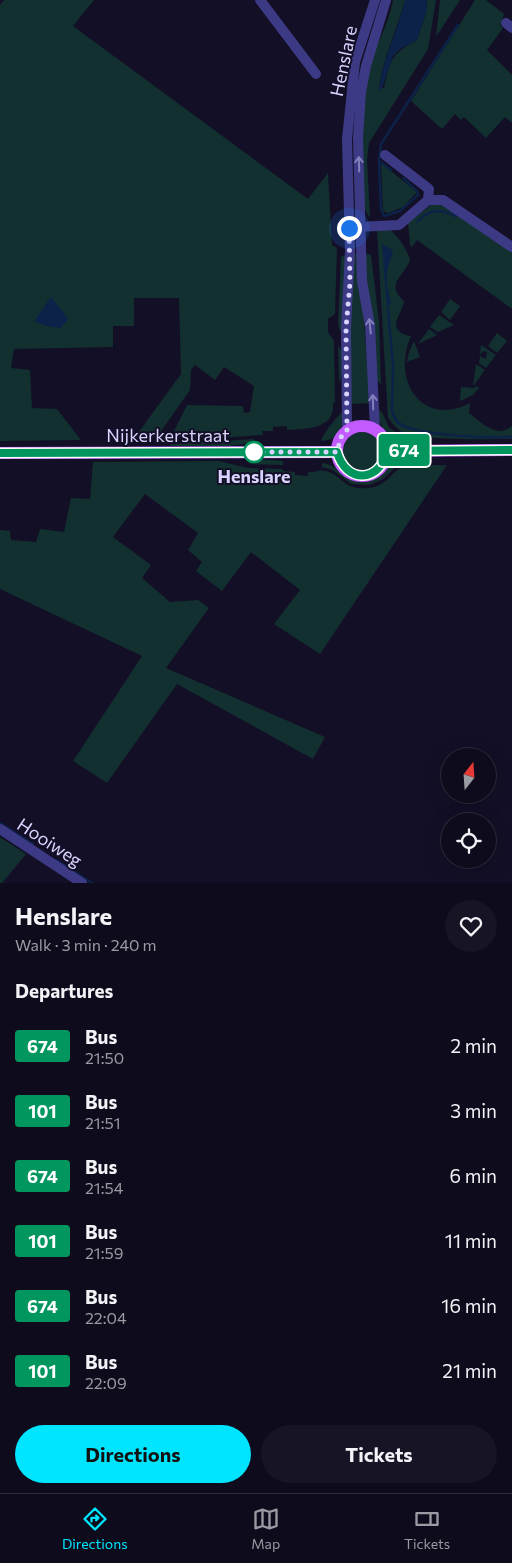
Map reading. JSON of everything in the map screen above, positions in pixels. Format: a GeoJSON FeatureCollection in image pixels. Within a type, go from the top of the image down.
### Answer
{"type":"FeatureCollection","features":[{"type":"Feature","properties":{"kind":"main road"},"geometry":{"type":"LineString","coordinates":[[356,426],[366,426],[375,429],[381,435],[387,451],[385,461],[378,470],[368,475],[357,476],[347,471],[340,463],[337,452],[341,437],[356,426]]}},
{"type":"Feature","properties":{"kind":"main road"},"geometry":{"type":"LineString","coordinates":[[387,451],[512,450]]}},
{"type":"Feature","properties":{"kind":"main road","name":"Nijkerkerstraat"},"geometry":{"type":"LineString","coordinates":[[0,453],[337,452]]}},
{"type":"Feature","properties":{"kind":"street"},"geometry":{"type":"LineString","coordinates":[[260,0],[316,74]]}},
{"type":"Feature","properties":{"kind":"street","name":"Henslare"},"geometry":{"type":"LineString","coordinates":[[347,431],[346,328],[350,283],[347,139],[350,93],[355,62],[375,0]]}},
{"type":"Feature","properties":{"kind":"street","name":"Henslare"},"geometry":{"type":"LineString","coordinates":[[375,429],[370,326],[362,281],[362,227],[358,138],[361,92],[373,40],[386,0]]}},
{"type":"Feature","properties":{"kind":"street"},"geometry":{"type":"LineString","coordinates":[[386,155],[429,189],[428,200]]}},
{"type":"Feature","properties":{"kind":"street"},"geometry":{"type":"LineString","coordinates":[[349,228],[399,226],[428,200],[443,200],[512,247]]}},
{"type":"Feature","properties":{"kind":"street","name":"Hooiweg"},"geometry":{"type":"LineString","coordinates":[[0,829],[82,883]]}},
{"type":"Feature","properties":{"kind":"green space"},"geometry":{"type":"Polygon","coordinates":[[[4,0],[94,0],[73,26],[308,199],[328,173],[332,245],[337,248],[335,314],[328,319],[328,332],[334,341],[335,402],[333,403],[332,412],[325,423],[303,429],[287,430],[287,426],[273,427],[273,431],[262,431],[263,435],[218,438],[171,437],[187,405],[243,406],[244,413],[250,412],[254,386],[224,367],[215,380],[195,365],[191,370],[190,390],[157,437],[138,438],[138,433],[181,374],[179,298],[134,298],[134,326],[113,326],[113,347],[14,349],[11,368],[30,370],[32,408],[57,409],[81,440],[0,441],[0,5],[4,0]]]}},
{"type":"Feature","properties":{"kind":"green space"},"geometry":{"type":"Polygon","coordinates":[[[393,0],[405,0],[384,65],[379,88],[384,88],[393,59],[402,49],[417,40],[426,13],[427,0],[436,0],[428,49],[369,143],[367,160],[370,217],[365,207],[362,189],[363,115],[371,58],[385,28],[393,0]]]}},
{"type":"Feature","properties":{"kind":"green space"},"geometry":{"type":"Polygon","coordinates":[[[440,0],[460,0],[436,37],[440,0]]]}},
{"type":"Feature","properties":{"kind":"green space"},"geometry":{"type":"Polygon","coordinates":[[[475,0],[486,0],[504,14],[500,25],[503,28],[487,50],[512,75],[512,123],[505,117],[486,138],[464,117],[461,120],[455,114],[442,129],[411,101],[475,0]]]}},
{"type":"Feature","properties":{"kind":"green space"},"geometry":{"type":"Polygon","coordinates":[[[381,163],[417,192],[403,207],[388,213],[383,211],[381,163]]]}},
{"type":"Feature","properties":{"kind":"green space"},"geometry":{"type":"Polygon","coordinates":[[[431,205],[442,205],[512,250],[512,309],[417,240],[412,247],[410,245],[408,223],[431,205]]]}},
{"type":"Feature","properties":{"kind":"green space"},"geometry":{"type":"Polygon","coordinates":[[[389,229],[402,243],[410,260],[396,284],[398,295],[404,301],[396,326],[403,334],[411,336],[406,353],[405,369],[408,383],[415,395],[425,404],[438,409],[453,409],[470,403],[469,413],[484,425],[501,431],[512,426],[512,439],[456,439],[412,435],[400,431],[388,418],[377,231],[389,229]]]}},
{"type":"Feature","properties":{"kind":"green space"},"geometry":{"type":"Polygon","coordinates":[[[359,253],[370,403],[351,404],[349,356],[353,254],[359,253]]]}},
{"type":"Feature","properties":{"kind":"green space"},"geometry":{"type":"Polygon","coordinates":[[[364,253],[371,255],[379,321],[381,385],[376,379],[364,253]]]}},
{"type":"Feature","properties":{"kind":"green space"},"geometry":{"type":"Polygon","coordinates":[[[347,254],[343,336],[338,326],[341,257],[347,254]]]}},
{"type":"Feature","properties":{"kind":"green space"},"geometry":{"type":"Polygon","coordinates":[[[450,299],[460,306],[450,320],[441,312],[450,299]]]}},
{"type":"Feature","properties":{"kind":"green space"},"geometry":{"type":"Polygon","coordinates":[[[439,315],[454,325],[438,332],[430,327],[439,315]]]}},
{"type":"Feature","properties":{"kind":"green space"},"geometry":{"type":"Polygon","coordinates":[[[429,329],[437,335],[418,344],[429,329]]]}},
{"type":"Feature","properties":{"kind":"green space"},"geometry":{"type":"Polygon","coordinates":[[[497,333],[507,341],[497,353],[488,346],[497,333]]]}},
{"type":"Feature","properties":{"kind":"green space"},"geometry":{"type":"Polygon","coordinates":[[[414,341],[420,357],[407,362],[409,352],[414,341]]]}},
{"type":"Feature","properties":{"kind":"green space"},"geometry":{"type":"Polygon","coordinates":[[[481,345],[496,355],[486,368],[479,363],[480,356],[486,359],[487,352],[483,351],[480,355],[481,345]]]}},
{"type":"Feature","properties":{"kind":"green space"},"geometry":{"type":"Polygon","coordinates":[[[338,346],[344,359],[339,385],[338,346]]]}},
{"type":"Feature","properties":{"kind":"green space"},"geometry":{"type":"Polygon","coordinates":[[[476,364],[485,370],[473,386],[476,364]]]}},
{"type":"Feature","properties":{"kind":"green space"},"geometry":{"type":"Polygon","coordinates":[[[476,386],[479,388],[473,395],[460,401],[461,387],[474,388],[476,386]]]}},
{"type":"Feature","properties":{"kind":"green space"},"geometry":{"type":"Polygon","coordinates":[[[378,409],[382,412],[389,427],[402,437],[403,443],[392,439],[384,431],[378,409]]]}},
{"type":"Feature","properties":{"kind":"green space"},"geometry":{"type":"Polygon","coordinates":[[[345,410],[342,427],[339,432],[332,438],[321,441],[331,424],[345,410]]]}},
{"type":"Feature","properties":{"kind":"green space"},"geometry":{"type":"Polygon","coordinates":[[[362,432],[375,438],[381,451],[375,464],[362,470],[349,464],[343,451],[349,438],[362,432]]]}},
{"type":"Feature","properties":{"kind":"green space"},"geometry":{"type":"Polygon","coordinates":[[[254,439],[255,442],[230,446],[171,446],[170,444],[254,439]]]}},
{"type":"Feature","properties":{"kind":"green space"},"geometry":{"type":"Polygon","coordinates":[[[253,459],[283,461],[283,465],[249,464],[253,459]]]}},
{"type":"Feature","properties":{"kind":"green space"},"geometry":{"type":"Polygon","coordinates":[[[403,460],[383,479],[369,485],[351,484],[333,470],[322,467],[322,463],[327,464],[352,478],[363,481],[375,477],[393,463],[403,460]]]}},
{"type":"Feature","properties":{"kind":"green space"},"geometry":{"type":"Polygon","coordinates":[[[219,461],[248,468],[282,469],[283,471],[295,472],[295,475],[308,476],[308,472],[321,470],[332,473],[348,485],[360,488],[375,487],[404,467],[447,465],[320,654],[274,624],[300,590],[251,552],[222,591],[196,571],[202,562],[188,550],[198,533],[145,494],[113,537],[151,565],[142,578],[170,602],[198,600],[209,608],[166,668],[325,737],[313,759],[177,684],[107,783],[73,761],[142,656],[0,589],[0,530],[10,531],[11,540],[36,542],[40,529],[64,532],[71,498],[90,499],[93,462],[219,461]]]}},
{"type":"Feature","properties":{"kind":"green space"},"geometry":{"type":"Polygon","coordinates":[[[0,837],[26,854],[2,883],[0,883],[0,837]]]}},
{"type":"Feature","properties":{"kind":"water"},"geometry":{"type":"Polygon","coordinates":[[[405,0],[427,0],[426,13],[417,40],[400,49],[393,56],[381,91],[379,89],[381,77],[405,0]]]}},
{"type":"Feature","properties":{"kind":"water"},"geometry":{"type":"Polygon","coordinates":[[[382,244],[391,249],[393,253],[387,273],[391,303],[387,310],[382,244]]]}},
{"type":"Feature","properties":{"kind":"water"},"geometry":{"type":"Polygon","coordinates":[[[51,297],[67,317],[67,321],[60,328],[46,326],[34,321],[51,297]]]}},
{"type":"Feature","properties":{"kind":"waterway"},"geometry":{"type":"LineString","coordinates":[[403,178],[417,191],[418,195],[400,211],[384,216],[381,209],[379,161],[381,144],[458,25]]}},
{"type":"Feature","properties":{"kind":"waterway"},"geometry":{"type":"LineString","coordinates":[[379,161],[391,170]]}},
{"type":"Feature","properties":{"kind":"waterway"},"geometry":{"type":"LineString","coordinates":[[417,222],[430,213],[440,211],[456,216]]}},
{"type":"Feature","properties":{"kind":"waterway"},"geometry":{"type":"LineString","coordinates":[[388,310],[393,366],[392,412],[397,422],[406,427],[435,433],[512,437]]}},
{"type":"Feature","properties":{"kind":"waterway"},"geometry":{"type":"LineString","coordinates":[[0,823],[33,844]]}},
{"type":"Feature","properties":{"kind":"waterway"},"geometry":{"type":"LineString","coordinates":[[56,860],[92,883]]}},
{"type":"Feature","properties":{"kind":"bus line","name":"674"},"geometry":{"type":"LineString","coordinates":[[0,453],[337,452],[340,463],[347,471],[357,476],[368,475],[378,470],[385,461],[387,451],[512,450]]}},
{"type":"Feature","properties":{"kind":"place","name":"Henslare"},"geometry":{"type":"Point","coordinates":[254,452]}},
{"type":"Feature","properties":{"kind":"route"},"geometry":{"type":"LineString","coordinates":[[254,452],[337,452],[341,437],[347,431],[346,328],[350,283],[349,228]]}}]}
